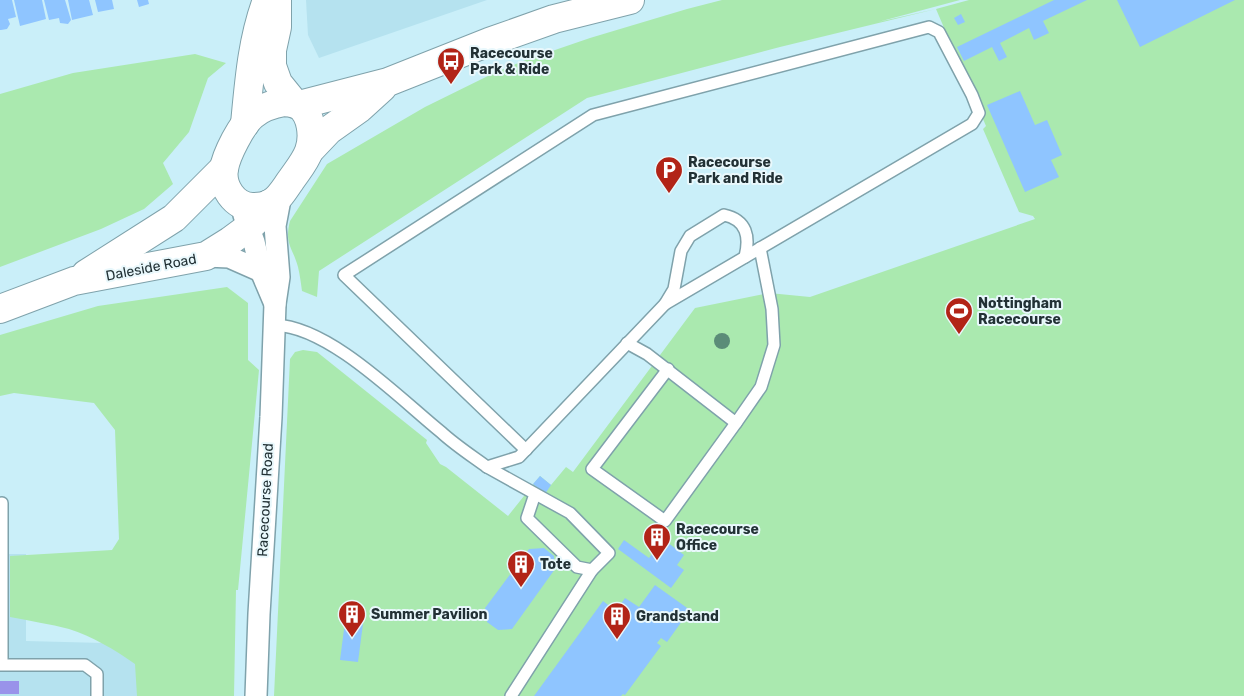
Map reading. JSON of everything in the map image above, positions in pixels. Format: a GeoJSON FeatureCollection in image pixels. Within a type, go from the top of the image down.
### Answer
{"type":"FeatureCollection","features":[{"type":"Feature","properties":{"kind":"main road"},"geometry":{"type":"LineString","coordinates":[[244,215],[227,187],[224,178],[224,168],[244,124],[253,51],[259,23],[267,0]]}},
{"type":"Feature","properties":{"kind":"main road"},"geometry":{"type":"LineString","coordinates":[[277,0],[277,27],[272,50],[272,66],[278,83],[307,114],[311,124],[310,150]]}},
{"type":"Feature","properties":{"kind":"main road"},"geometry":{"type":"LineString","coordinates":[[244,124],[261,109],[272,105],[284,102],[297,104],[351,93],[388,82],[489,42],[554,19],[630,0]]}},
{"type":"Feature","properties":{"kind":"main road","name":"Daleside Road"},"geometry":{"type":"LineString","coordinates":[[0,308],[74,281],[206,256],[230,241],[244,215],[262,215],[310,150],[329,130],[360,108],[388,82]]}},
{"type":"Feature","properties":{"kind":"main road","name":"Daleside Road"},"geometry":{"type":"LineString","coordinates":[[74,281],[174,218],[224,168]]}},
{"type":"Feature","properties":{"kind":"street","name":"Racecourse Road"},"geometry":{"type":"LineString","coordinates":[[256,696],[259,604],[275,314],[279,277],[275,199]]}},
{"type":"Feature","properties":{"kind":"street","name":"Racecourse Road"},"geometry":{"type":"LineString","coordinates":[[244,215],[275,314]]}},
{"type":"Feature","properties":{"kind":"street"},"geometry":{"type":"LineString","coordinates":[[206,256],[229,257],[261,271]]}},
{"type":"Feature","properties":{"kind":"lane"},"geometry":{"type":"LineString","coordinates":[[526,450],[344,275],[593,114],[928,27],[939,32],[972,95],[979,113],[972,124],[665,304]]}},
{"type":"Feature","properties":{"kind":"lane"},"geometry":{"type":"LineString","coordinates":[[487,467],[519,457],[665,304],[674,289],[681,251],[690,236],[703,226],[724,215],[733,217],[743,226],[746,232],[748,243],[745,257]]}},
{"type":"Feature","properties":{"kind":"lane"},"geometry":{"type":"LineString","coordinates":[[668,369],[592,469],[665,521],[760,387],[774,345],[772,309],[760,248]]}},
{"type":"Feature","properties":{"kind":"lane"},"geometry":{"type":"LineString","coordinates":[[275,314],[289,325],[329,343],[358,363],[443,434],[487,467],[570,514],[609,553],[592,570],[511,696]]}},
{"type":"Feature","properties":{"kind":"lane"},"geometry":{"type":"LineString","coordinates":[[627,343],[668,369],[736,423]]}},
{"type":"Feature","properties":{"kind":"lane"},"geometry":{"type":"LineString","coordinates":[[536,494],[527,518],[577,567],[592,570]]}},
{"type":"Feature","properties":{"kind":"lane"},"geometry":{"type":"LineString","coordinates":[[2,503],[1,664],[85,665],[97,674],[97,696]]}},
{"type":"Feature","properties":{"kind":"shaded area"},"geometry":{"type":"Polygon","coordinates":[[[306,0],[487,0],[319,58],[308,35],[306,0]]]}},
{"type":"Feature","properties":{"kind":"shaded area"},"geometry":{"type":"Polygon","coordinates":[[[0,554],[26,554],[26,641],[142,644],[140,696],[0,696],[0,554]]]}},
{"type":"Feature","properties":{"kind":"shaded area"},"geometry":{"type":"Polygon","coordinates":[[[0,681],[19,681],[19,694],[0,694],[0,681]]]}},
{"type":"Feature","properties":{"kind":"green space"},"geometry":{"type":"Polygon","coordinates":[[[722,0],[960,0],[878,22],[936,9],[780,47],[587,98],[319,271],[317,297],[302,291],[298,267],[290,246],[288,229],[290,221],[327,164],[425,107],[494,73],[590,38],[722,0]]]}},
{"type":"Feature","properties":{"kind":"green space","name":"Nottingham Racecourse"},"geometry":{"type":"Polygon","coordinates":[[[969,0],[1244,0],[1244,696],[274,696],[290,359],[295,352],[303,350],[317,352],[427,440],[426,443],[440,464],[508,516],[540,476],[551,485],[566,467],[573,472],[695,308],[769,293],[810,297],[1035,219],[1033,216],[1019,212],[983,129],[986,126],[936,9],[969,0]]]}},
{"type":"Feature","properties":{"kind":"green space"},"geometry":{"type":"Polygon","coordinates":[[[195,54],[226,63],[208,78],[189,132],[163,163],[173,184],[144,209],[101,229],[0,267],[0,94],[73,73],[195,54]]]}},
{"type":"Feature","properties":{"kind":"green space"},"geometry":{"type":"Polygon","coordinates":[[[227,287],[248,303],[248,360],[259,370],[238,590],[236,590],[234,696],[137,696],[135,664],[95,639],[69,629],[10,617],[10,556],[112,550],[119,539],[115,430],[94,403],[14,393],[0,396],[0,335],[98,306],[227,287]]]}},
{"type":"Feature","properties":{"kind":"building"},"geometry":{"type":"Polygon","coordinates":[[[0,0],[12,0],[16,17],[8,19],[10,24],[7,29],[1,30],[0,30],[0,0]]]}},
{"type":"Feature","properties":{"kind":"building"},"geometry":{"type":"Polygon","coordinates":[[[14,0],[42,0],[46,19],[20,26],[14,0]]]}},
{"type":"Feature","properties":{"kind":"building"},"geometry":{"type":"Polygon","coordinates":[[[44,0],[65,0],[71,20],[68,24],[60,23],[59,18],[49,20],[44,0]]]}},
{"type":"Feature","properties":{"kind":"building"},"geometry":{"type":"Polygon","coordinates":[[[68,0],[89,0],[93,15],[72,20],[68,0]]]}},
{"type":"Feature","properties":{"kind":"building"},"geometry":{"type":"Polygon","coordinates":[[[95,0],[112,0],[114,9],[98,12],[95,0]]]}},
{"type":"Feature","properties":{"kind":"building"},"geometry":{"type":"Polygon","coordinates":[[[137,0],[148,0],[149,4],[139,7],[137,0]]]}},
{"type":"Feature","properties":{"kind":"building"},"geometry":{"type":"Polygon","coordinates":[[[1054,0],[1087,0],[1043,21],[1049,33],[1034,40],[1029,28],[1000,43],[1007,57],[999,61],[992,47],[964,61],[957,47],[1054,0]]]}},
{"type":"Feature","properties":{"kind":"building"},"geometry":{"type":"Polygon","coordinates":[[[1117,0],[1235,0],[1140,47],[1117,0]]]}},
{"type":"Feature","properties":{"kind":"building"},"geometry":{"type":"Polygon","coordinates":[[[961,14],[965,22],[958,25],[954,18],[961,14]]]}},
{"type":"Feature","properties":{"kind":"building"},"geometry":{"type":"Polygon","coordinates":[[[1020,91],[1035,125],[1047,120],[1062,155],[1051,160],[1059,177],[1025,192],[987,105],[1020,91]]]}},
{"type":"Feature","properties":{"kind":"building"},"geometry":{"type":"Polygon","coordinates":[[[540,476],[551,485],[545,494],[533,484],[540,476]]]}},
{"type":"Feature","properties":{"kind":"building","name":"Racecourse Office"},"geometry":{"type":"Polygon","coordinates":[[[663,539],[684,555],[677,565],[684,570],[671,588],[618,549],[624,540],[649,558],[663,539]]]}},
{"type":"Feature","properties":{"kind":"building","name":"Tote"},"geometry":{"type":"Polygon","coordinates":[[[544,548],[554,556],[555,569],[512,629],[498,630],[487,622],[485,608],[529,549],[544,548]]]}},
{"type":"Feature","properties":{"kind":"building","name":"Grandstand"},"geometry":{"type":"Polygon","coordinates":[[[655,585],[690,610],[667,642],[661,638],[657,643],[661,646],[625,695],[534,696],[603,601],[616,611],[625,598],[639,607],[655,585]]]}},
{"type":"Feature","properties":{"kind":"building","name":"Summer Pavilion"},"geometry":{"type":"Polygon","coordinates":[[[346,614],[364,616],[358,662],[340,660],[346,614]]]}},
{"type":"Feature","properties":{"kind":"place","name":"Racecourse Park & Ride"},"geometry":{"type":"Point","coordinates":[451,85]}},
{"type":"Feature","properties":{"kind":"place","name":"Racecourse Park and Ride"},"geometry":{"type":"Point","coordinates":[669,194]}},
{"type":"Feature","properties":{"kind":"place","name":"Nottingham Racecourse"},"geometry":{"type":"Point","coordinates":[959,335]}},
{"type":"Feature","properties":{"kind":"place","name":"Racecourse Office"},"geometry":{"type":"Point","coordinates":[657,561]}},
{"type":"Feature","properties":{"kind":"place","name":"Tote"},"geometry":{"type":"Point","coordinates":[521,588]}},
{"type":"Feature","properties":{"kind":"place","name":"Summer Pavilion"},"geometry":{"type":"Point","coordinates":[352,638]}},
{"type":"Feature","properties":{"kind":"place","name":"Grandstand"},"geometry":{"type":"Point","coordinates":[617,640]}}]}
